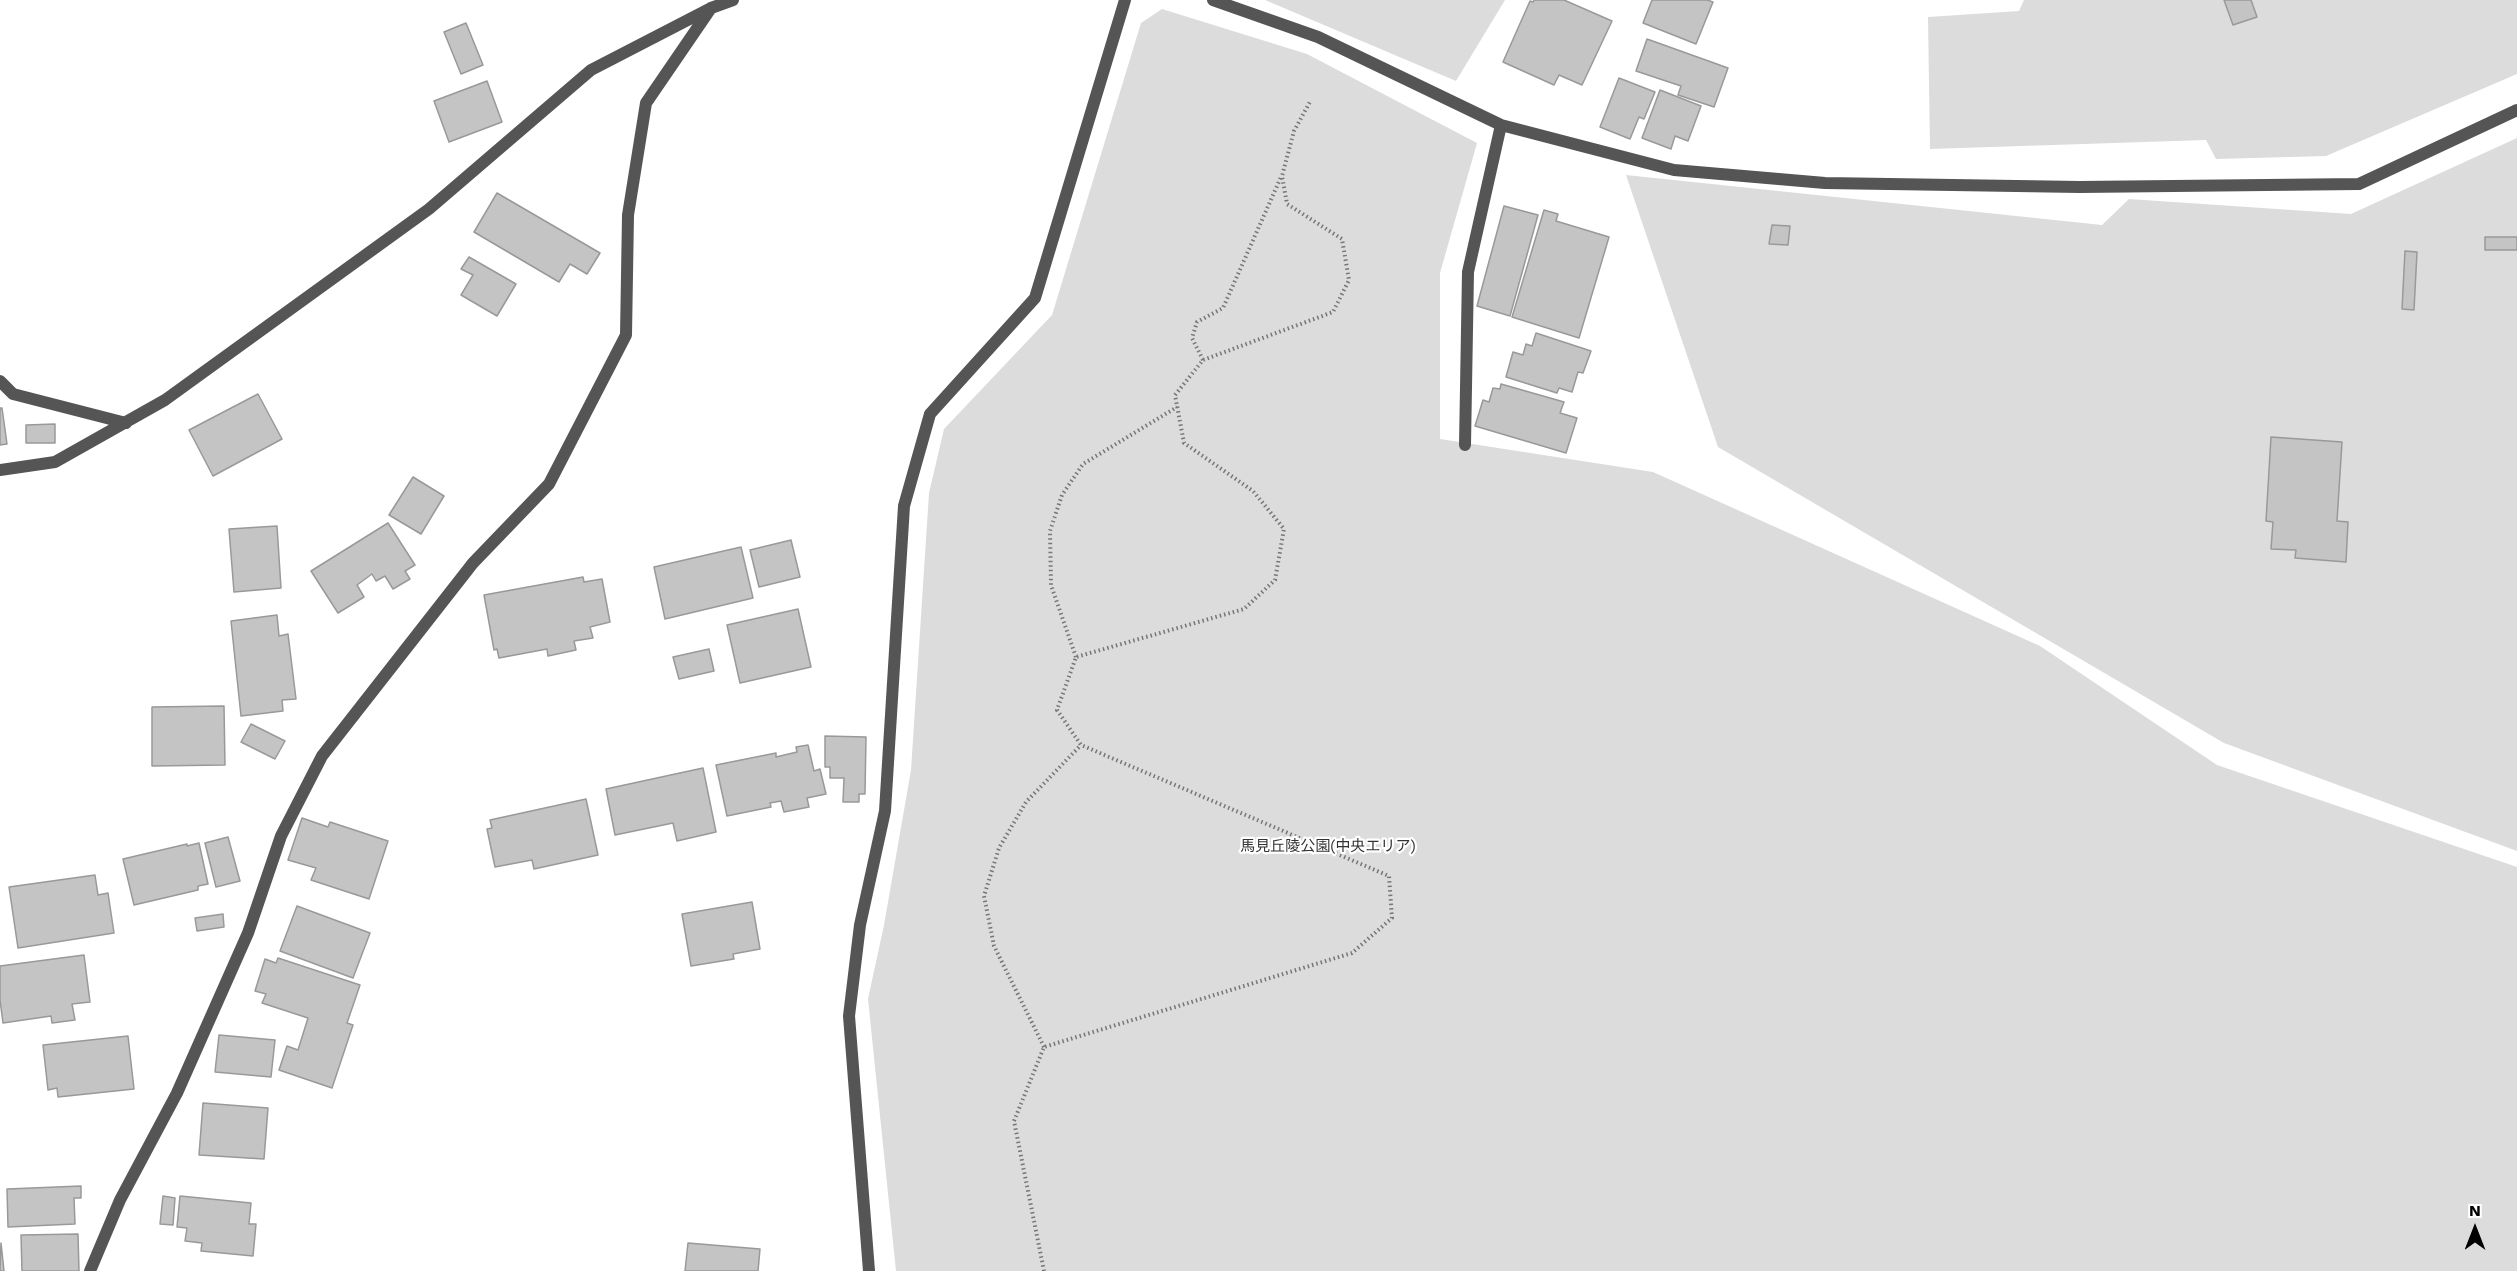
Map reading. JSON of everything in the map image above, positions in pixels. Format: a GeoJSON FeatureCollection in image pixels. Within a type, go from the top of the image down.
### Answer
{"type":"FeatureCollection","features":[{"type":"Feature","properties":{"kind":"street"},"geometry":{"type":"LineString","coordinates":[[0,470],[55,462],[165,400],[429,209],[591,70],[711,8],[733,0]]}},
{"type":"Feature","properties":{"kind":"street"},"geometry":{"type":"LineString","coordinates":[[869,1271],[849,1016],[860,925],[885,811],[904,506],[930,414],[1035,298],[1125,0]]}},
{"type":"Feature","properties":{"kind":"street"},"geometry":{"type":"LineString","coordinates":[[1213,0],[1318,37],[1501,125],[1674,170],[1826,183],[2080,187],[2359,184],[2517,110]]}},
{"type":"Feature","properties":{"kind":"street"},"geometry":{"type":"LineString","coordinates":[[90,1271],[120,1200],[177,1094],[248,933],[281,836],[322,756],[473,563],[549,484],[626,335],[628,215],[646,103],[711,8]]}},
{"type":"Feature","properties":{"kind":"street"},"geometry":{"type":"LineString","coordinates":[[1465,445],[1468,272],[1501,125]]}},
{"type":"Feature","properties":{"kind":"street"},"geometry":{"type":"LineString","coordinates":[[0,381],[13,394],[126,423]]}},
{"type":"Feature","properties":{"kind":"path"},"geometry":{"type":"LineString","coordinates":[[1203,360],[1192,339],[1197,322],[1223,308],[1282,176],[1294,131],[1311,100]]}},
{"type":"Feature","properties":{"kind":"path"},"geometry":{"type":"LineString","coordinates":[[1076,657],[1244,609],[1275,580],[1284,529],[1253,491],[1184,443],[1175,395],[1203,360],[1333,312],[1349,279],[1342,239],[1287,204],[1282,176]]}},
{"type":"Feature","properties":{"kind":"path"},"geometry":{"type":"LineString","coordinates":[[1044,1047],[1352,953],[1392,918],[1389,876],[1081,745],[1057,710],[1076,657],[1051,585],[1050,531],[1062,495],[1083,464],[1177,407]]}},
{"type":"Feature","properties":{"kind":"path"},"geometry":{"type":"LineString","coordinates":[[1044,1271],[1014,1121],[1044,1047],[994,946],[984,896],[999,848],[1026,801],[1081,745]]}},
{"type":"Feature","properties":{"kind":"green space"},"geometry":{"type":"Polygon","coordinates":[[[1265,0],[1505,0],[1456,81],[1265,0]]]}},
{"type":"Feature","properties":{"kind":"green space"},"geometry":{"type":"Polygon","coordinates":[[[2024,0],[2517,0],[2517,74],[2326,156],[2216,159],[2206,140],[1930,149],[1928,17],[2019,11],[2024,0]]]}},
{"type":"Feature","properties":{"kind":"green space","name":"馬見丘陵公園(中央エリア)"},"geometry":{"type":"Polygon","coordinates":[[[1162,9],[1307,54],[1477,143],[1440,273],[1440,439],[1653,472],[2040,646],[2217,765],[2517,867],[2517,1271],[896,1271],[868,999],[884,925],[911,770],[929,493],[944,429],[1052,315],[1141,23],[1162,9]]]}},
{"type":"Feature","properties":{"kind":"green space"},"geometry":{"type":"Polygon","coordinates":[[[2517,138],[2517,851],[2224,743],[1718,447],[1626,175],[2102,225],[2129,199],[2351,214],[2517,138]]]}},
{"type":"Feature","properties":{"kind":"building"},"geometry":{"type":"Polygon","coordinates":[[[1564,0],[1612,21],[1582,85],[1559,75],[1554,85],[1503,62],[1530,1],[1564,0]]]}},
{"type":"Feature","properties":{"kind":"building"},"geometry":{"type":"Polygon","coordinates":[[[1652,0],[1707,0],[1713,2],[1696,44],[1643,23],[1652,0]]]}},
{"type":"Feature","properties":{"kind":"building"},"geometry":{"type":"Polygon","coordinates":[[[2224,0],[2251,0],[2257,17],[2233,25],[2224,0]]]}},
{"type":"Feature","properties":{"kind":"building"},"geometry":{"type":"Polygon","coordinates":[[[466,23],[483,65],[461,74],[444,32],[466,23]]]}},
{"type":"Feature","properties":{"kind":"building"},"geometry":{"type":"Polygon","coordinates":[[[1647,39],[1728,68],[1714,107],[1678,95],[1681,86],[1636,71],[1647,39]]]}},
{"type":"Feature","properties":{"kind":"building"},"geometry":{"type":"Polygon","coordinates":[[[1619,78],[1655,92],[1644,119],[1639,117],[1630,139],[1600,127],[1619,78]]]}},
{"type":"Feature","properties":{"kind":"building"},"geometry":{"type":"Polygon","coordinates":[[[487,81],[502,122],[449,142],[434,101],[487,81]]]}},
{"type":"Feature","properties":{"kind":"building"},"geometry":{"type":"Polygon","coordinates":[[[1660,90],[1701,106],[1688,141],[1675,136],[1671,149],[1642,138],[1660,90]]]}},
{"type":"Feature","properties":{"kind":"building"},"geometry":{"type":"Polygon","coordinates":[[[497,193],[600,253],[587,274],[570,264],[559,282],[474,232],[497,193]]]}},
{"type":"Feature","properties":{"kind":"building"},"geometry":{"type":"Polygon","coordinates":[[[1504,206],[1538,215],[1510,316],[1477,306],[1504,206]]]}},
{"type":"Feature","properties":{"kind":"building"},"geometry":{"type":"Polygon","coordinates":[[[1544,210],[1558,214],[1556,221],[1609,237],[1579,338],[1512,317],[1544,210]]]}},
{"type":"Feature","properties":{"kind":"building"},"geometry":{"type":"Polygon","coordinates":[[[1772,225],[1790,226],[1788,245],[1769,244],[1772,225]]]}},
{"type":"Feature","properties":{"kind":"building"},"geometry":{"type":"Polygon","coordinates":[[[2485,237],[2517,237],[2517,250],[2485,250],[2485,237]]]}},
{"type":"Feature","properties":{"kind":"building"},"geometry":{"type":"Polygon","coordinates":[[[2405,251],[2417,252],[2414,310],[2402,309],[2405,251]]]}},
{"type":"Feature","properties":{"kind":"building"},"geometry":{"type":"Polygon","coordinates":[[[469,257],[516,284],[497,316],[461,295],[473,275],[461,269],[469,257]]]}},
{"type":"Feature","properties":{"kind":"building"},"geometry":{"type":"Polygon","coordinates":[[[1536,333],[1591,351],[1583,373],[1578,372],[1572,392],[1559,388],[1557,393],[1506,377],[1513,352],[1523,355],[1526,344],[1532,346],[1536,333]]]}},
{"type":"Feature","properties":{"kind":"building"},"geometry":{"type":"Polygon","coordinates":[[[1501,384],[1564,402],[1560,413],[1577,418],[1566,453],[1475,426],[1483,400],[1489,402],[1493,388],[1500,389],[1501,384]]]}},
{"type":"Feature","properties":{"kind":"building"},"geometry":{"type":"Polygon","coordinates":[[[258,394],[282,439],[213,476],[189,430],[258,394]]]}},
{"type":"Feature","properties":{"kind":"building"},"geometry":{"type":"Polygon","coordinates":[[[0,408],[2,408],[7,444],[0,445],[0,408]]]}},
{"type":"Feature","properties":{"kind":"building"},"geometry":{"type":"Polygon","coordinates":[[[55,424],[55,443],[26,443],[26,425],[55,424]]]}},
{"type":"Feature","properties":{"kind":"building"},"geometry":{"type":"Polygon","coordinates":[[[2271,437],[2342,442],[2337,521],[2348,522],[2346,562],[2295,558],[2296,550],[2271,549],[2273,522],[2266,521],[2271,437]]]}},
{"type":"Feature","properties":{"kind":"building"},"geometry":{"type":"Polygon","coordinates":[[[413,477],[444,496],[421,534],[389,515],[413,477]]]}},
{"type":"Feature","properties":{"kind":"building"},"geometry":{"type":"Polygon","coordinates":[[[388,523],[415,565],[405,571],[410,579],[393,589],[385,576],[376,581],[372,574],[357,585],[364,597],[338,613],[311,571],[388,523]]]}},
{"type":"Feature","properties":{"kind":"building"},"geometry":{"type":"Polygon","coordinates":[[[277,526],[281,588],[234,592],[229,529],[277,526]]]}},
{"type":"Feature","properties":{"kind":"building"},"geometry":{"type":"Polygon","coordinates":[[[791,540],[800,577],[759,587],[750,550],[791,540]]]}},
{"type":"Feature","properties":{"kind":"building"},"geometry":{"type":"Polygon","coordinates":[[[741,547],[753,598],[665,619],[654,567],[741,547]]]}},
{"type":"Feature","properties":{"kind":"building"},"geometry":{"type":"Polygon","coordinates":[[[583,577],[584,582],[602,579],[610,622],[590,627],[593,638],[574,641],[576,650],[548,656],[547,649],[499,658],[497,649],[494,650],[484,595],[583,577]]]}},
{"type":"Feature","properties":{"kind":"building"},"geometry":{"type":"Polygon","coordinates":[[[798,609],[811,667],[740,683],[727,625],[798,609]]]}},
{"type":"Feature","properties":{"kind":"building"},"geometry":{"type":"Polygon","coordinates":[[[277,615],[279,636],[288,634],[296,699],[282,700],[283,711],[241,716],[231,621],[277,615]]]}},
{"type":"Feature","properties":{"kind":"building"},"geometry":{"type":"Polygon","coordinates":[[[709,649],[714,671],[679,679],[673,657],[709,649]]]}},
{"type":"Feature","properties":{"kind":"building"},"geometry":{"type":"Polygon","coordinates":[[[224,706],[225,765],[152,766],[152,707],[224,706]]]}},
{"type":"Feature","properties":{"kind":"building"},"geometry":{"type":"Polygon","coordinates":[[[251,724],[285,741],[275,759],[241,742],[251,724]]]}},
{"type":"Feature","properties":{"kind":"building"},"geometry":{"type":"Polygon","coordinates":[[[825,736],[866,737],[865,794],[859,794],[859,802],[843,802],[844,778],[830,778],[830,767],[825,767],[825,736]]]}},
{"type":"Feature","properties":{"kind":"building"},"geometry":{"type":"Polygon","coordinates":[[[808,745],[814,771],[820,769],[826,794],[807,798],[809,807],[784,812],[781,801],[770,803],[771,807],[727,816],[716,765],[776,753],[776,757],[797,752],[796,747],[808,745]]]}},
{"type":"Feature","properties":{"kind":"building"},"geometry":{"type":"Polygon","coordinates":[[[703,768],[716,832],[677,841],[673,823],[615,835],[606,789],[703,768]]]}},
{"type":"Feature","properties":{"kind":"building"},"geometry":{"type":"Polygon","coordinates":[[[586,799],[598,855],[534,869],[532,860],[495,867],[487,829],[492,828],[490,820],[586,799]]]}},
{"type":"Feature","properties":{"kind":"building"},"geometry":{"type":"Polygon","coordinates":[[[302,818],[328,827],[330,822],[388,841],[369,899],[311,880],[316,868],[288,860],[302,818]]]}},
{"type":"Feature","properties":{"kind":"building"},"geometry":{"type":"Polygon","coordinates":[[[228,837],[240,881],[216,887],[205,843],[228,837]]]}},
{"type":"Feature","properties":{"kind":"building"},"geometry":{"type":"Polygon","coordinates":[[[199,843],[208,884],[198,886],[198,890],[134,905],[123,859],[199,843]]]}},
{"type":"Feature","properties":{"kind":"building"},"geometry":{"type":"Polygon","coordinates":[[[95,875],[98,895],[108,893],[114,933],[18,948],[9,887],[95,875]]]}},
{"type":"Feature","properties":{"kind":"building"},"geometry":{"type":"Polygon","coordinates":[[[752,902],[760,949],[733,954],[734,959],[691,966],[682,914],[752,902]]]}},
{"type":"Feature","properties":{"kind":"building"},"geometry":{"type":"Polygon","coordinates":[[[297,906],[370,933],[353,978],[280,951],[297,906]]]}},
{"type":"Feature","properties":{"kind":"building"},"geometry":{"type":"Polygon","coordinates":[[[223,914],[224,927],[197,931],[195,918],[223,914]]]}},
{"type":"Feature","properties":{"kind":"building"},"geometry":{"type":"Polygon","coordinates":[[[84,955],[90,1002],[72,1004],[75,1020],[52,1023],[51,1016],[3,1023],[0,966],[84,955]]]}},
{"type":"Feature","properties":{"kind":"building"},"geometry":{"type":"Polygon","coordinates":[[[278,958],[360,985],[347,1023],[353,1025],[332,1088],[279,1070],[287,1046],[298,1050],[308,1018],[262,1003],[266,994],[255,991],[265,959],[276,963],[278,958]]]}},
{"type":"Feature","properties":{"kind":"building"},"geometry":{"type":"Polygon","coordinates":[[[219,1035],[275,1040],[271,1077],[215,1072],[219,1035]]]}},
{"type":"Feature","properties":{"kind":"building"},"geometry":{"type":"Polygon","coordinates":[[[128,1036],[134,1089],[58,1097],[57,1088],[48,1090],[43,1045],[128,1036]]]}},
{"type":"Feature","properties":{"kind":"building"},"geometry":{"type":"Polygon","coordinates":[[[203,1103],[268,1108],[264,1159],[199,1155],[203,1103]]]}},
{"type":"Feature","properties":{"kind":"building"},"geometry":{"type":"Polygon","coordinates":[[[81,1186],[81,1198],[74,1198],[75,1224],[8,1227],[7,1189],[81,1186]]]}},
{"type":"Feature","properties":{"kind":"building"},"geometry":{"type":"Polygon","coordinates":[[[163,1196],[175,1198],[173,1225],[160,1224],[163,1196]]]}},
{"type":"Feature","properties":{"kind":"building"},"geometry":{"type":"Polygon","coordinates":[[[180,1196],[251,1203],[249,1224],[256,1224],[253,1256],[201,1251],[202,1243],[185,1241],[187,1228],[177,1227],[180,1196]]]}},
{"type":"Feature","properties":{"kind":"building"},"geometry":{"type":"Polygon","coordinates":[[[78,1234],[79,1271],[22,1271],[21,1235],[78,1234]]]}},
{"type":"Feature","properties":{"kind":"building"},"geometry":{"type":"Polygon","coordinates":[[[1,1243],[4,1271],[0,1271],[1,1243]]]}},
{"type":"Feature","properties":{"kind":"building"},"geometry":{"type":"Polygon","coordinates":[[[688,1243],[760,1249],[758,1271],[685,1271],[688,1243]]]}}]}
